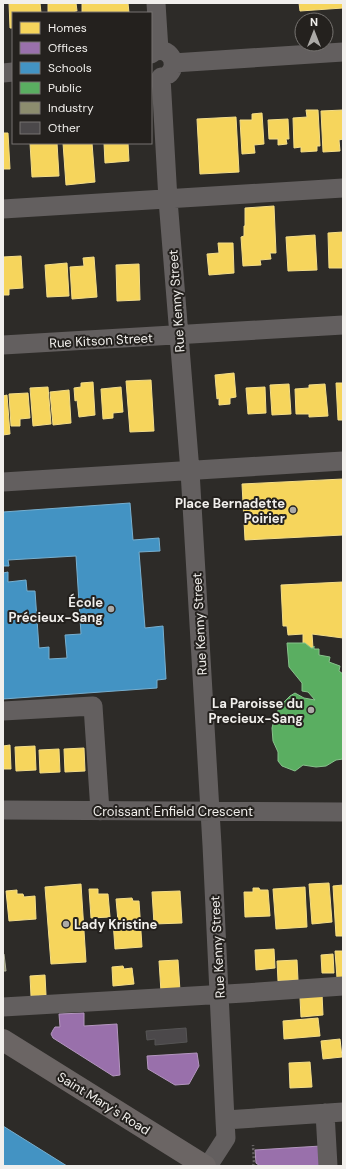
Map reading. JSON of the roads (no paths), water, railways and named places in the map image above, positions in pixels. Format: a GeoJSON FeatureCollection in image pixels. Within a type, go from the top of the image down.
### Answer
{"type":"FeatureCollection","features":[{"type":"Feature","properties":{"kind":"highway","name":"Saint Mary's Road"},"geometry":{"type":"LineString","coordinates":[[3,1040],[207,1166]]}},
{"type":"Feature","properties":{"kind":"street"},"geometry":{"type":"LineString","coordinates":[[156,3],[155,52],[168,53],[172,57],[174,63],[171,71],[167,75],[156,75]]}},
{"type":"Feature","properties":{"kind":"street"},"geometry":{"type":"LineString","coordinates":[[174,63],[343,52]]}},
{"type":"Feature","properties":{"kind":"street","name":"Rue Kenny Street"},"geometry":{"type":"LineString","coordinates":[[156,75],[168,200],[190,471],[210,811],[226,1138],[207,1166]]}},
{"type":"Feature","properties":{"kind":"street"},"geometry":{"type":"LineString","coordinates":[[3,209],[343,188]]}},
{"type":"Feature","properties":{"kind":"street","name":"Rue Kitson Street"},"geometry":{"type":"LineString","coordinates":[[3,345],[343,325]]}},
{"type":"Feature","properties":{"kind":"street"},"geometry":{"type":"LineString","coordinates":[[3,482],[343,462]]}},
{"type":"Feature","properties":{"kind":"street"},"geometry":{"type":"LineString","coordinates":[[3,711],[93,706],[100,811]]}},
{"type":"Feature","properties":{"kind":"street","name":"Croissant Enfield Crescent"},"geometry":{"type":"LineString","coordinates":[[3,810],[343,812]]}},
{"type":"Feature","properties":{"kind":"street"},"geometry":{"type":"LineString","coordinates":[[3,1007],[343,986]]}},
{"type":"Feature","properties":{"kind":"street"},"geometry":{"type":"LineString","coordinates":[[225,1120],[334,1112],[328,1166]]}},
{"type":"Feature","properties":{"kind":"place","name":"Place Bernadette Poirier"},"geometry":{"type":"Point","coordinates":[293,510]}},
{"type":"Feature","properties":{"kind":"place","name":"École Précieux-Sang"},"geometry":{"type":"Point","coordinates":[111,609]}},
{"type":"Feature","properties":{"kind":"place","name":"La Paroisse du Precieux-Sang"},"geometry":{"type":"Point","coordinates":[311,710]}},
{"type":"Feature","properties":{"kind":"place","name":"Lady Kristine"},"geometry":{"type":"Point","coordinates":[66,924]}}]}
